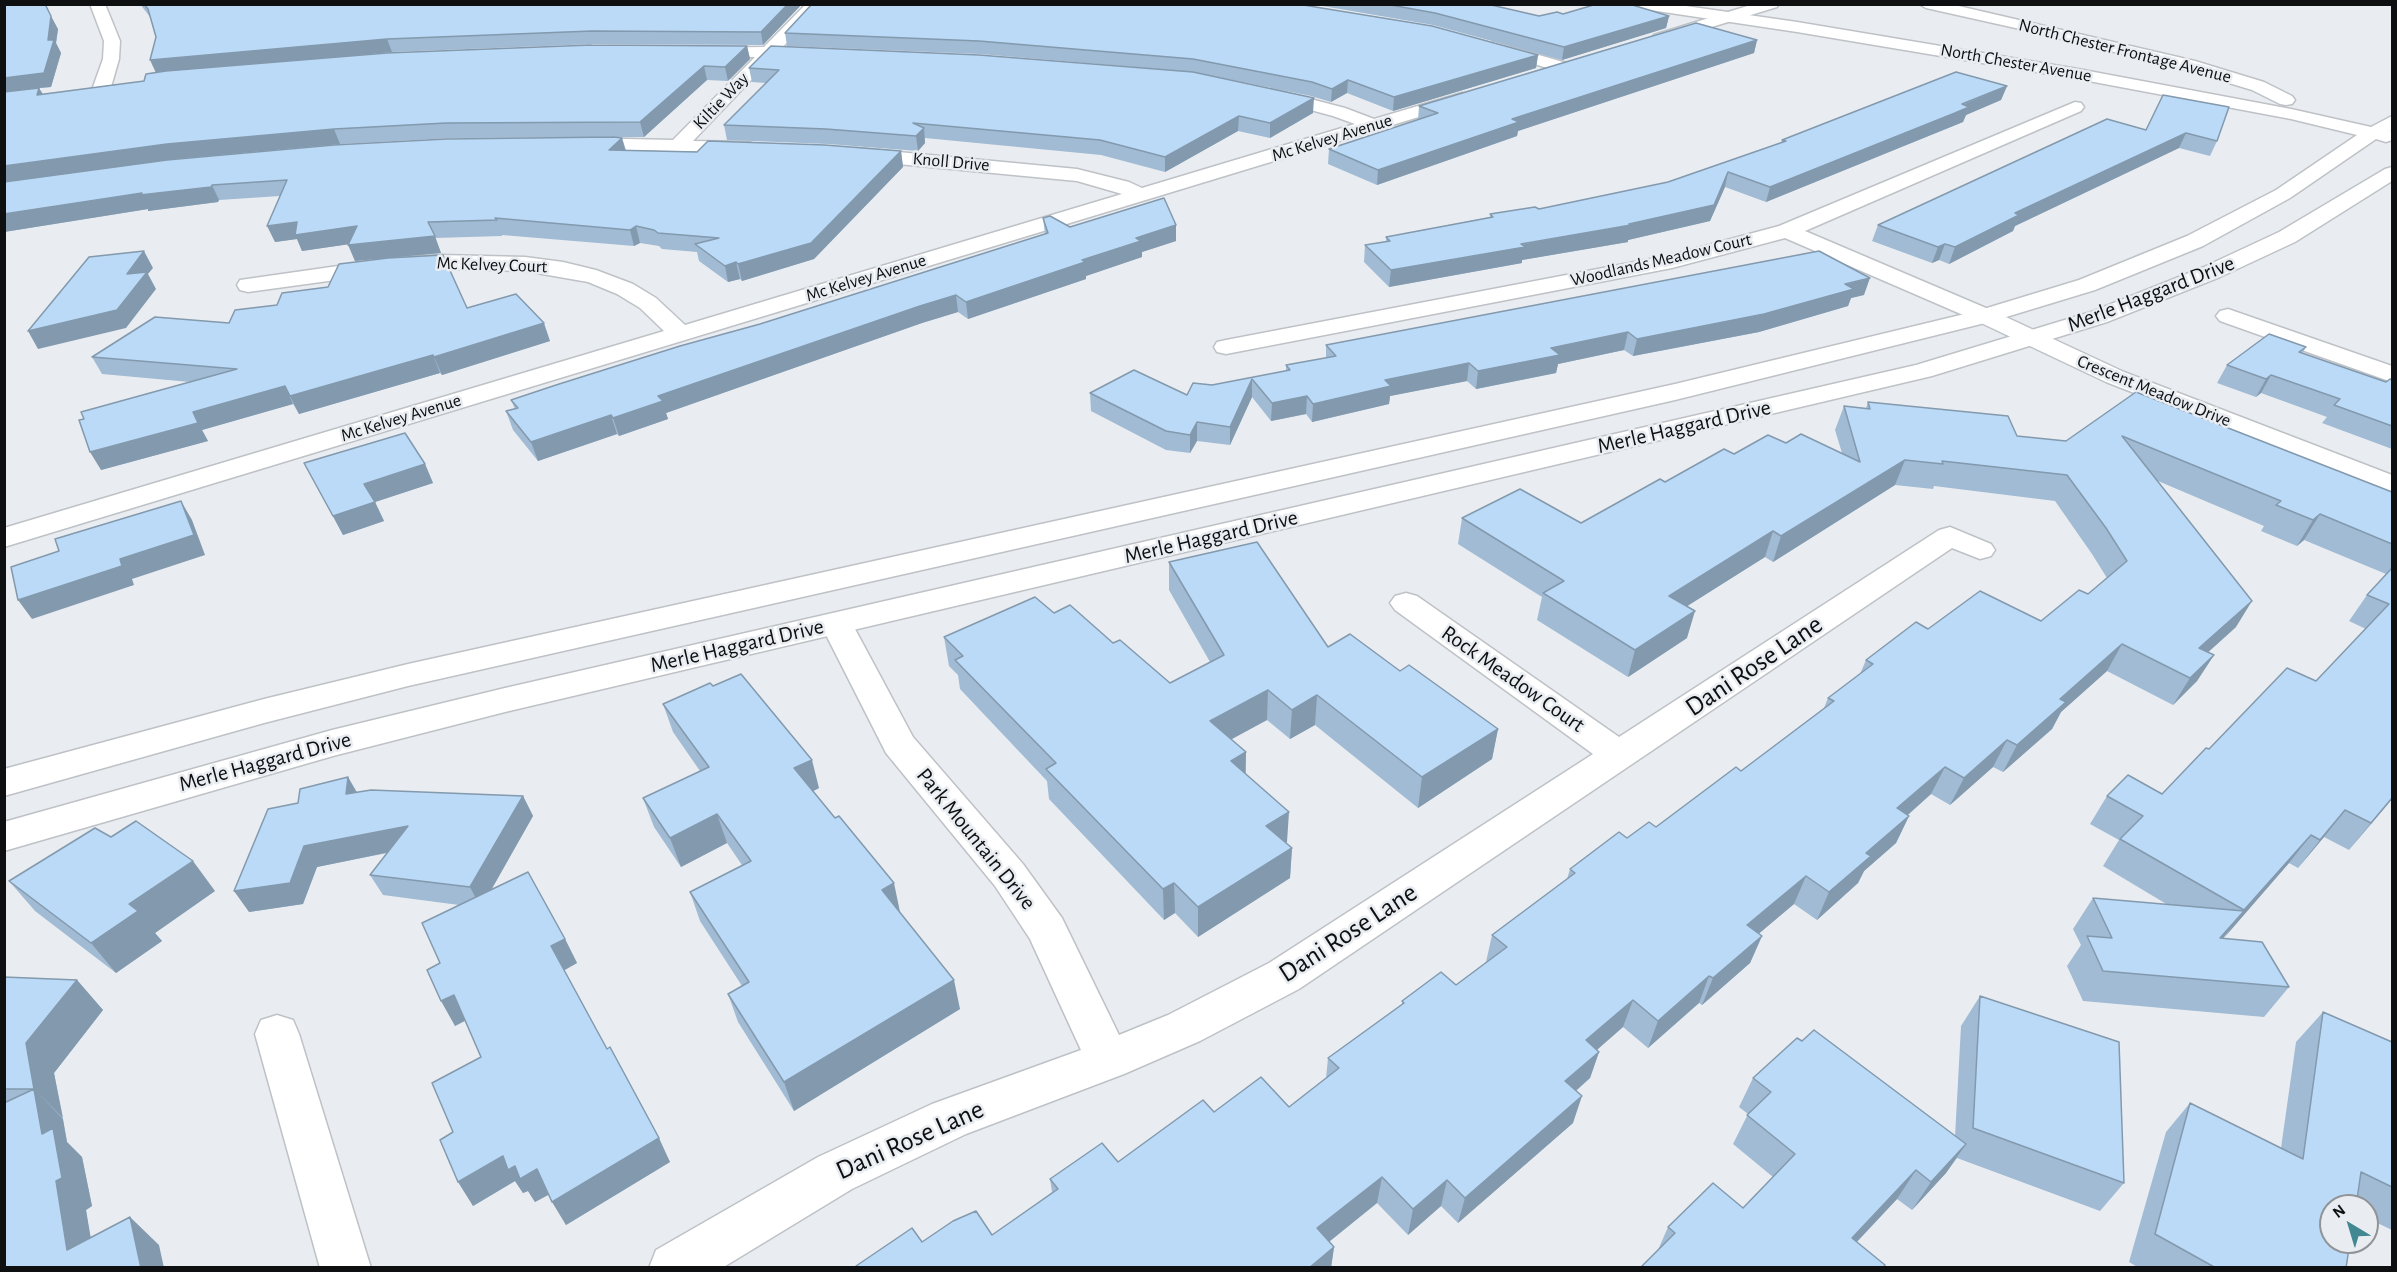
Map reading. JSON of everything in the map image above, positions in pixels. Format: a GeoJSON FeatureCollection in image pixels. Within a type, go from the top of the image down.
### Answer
{"type":"FeatureCollection","features":[{"type":"Feature","properties":{"kind":"street"},"geometry":{"type":"LineString","coordinates":[[97,4],[112,41],[111,59],[96,87],[125,84]]}},
{"type":"Feature","properties":{"kind":"street","name":"Kiltie Way"},"geometry":{"type":"LineString","coordinates":[[678,146],[815,4]]}},
{"type":"Feature","properties":{"kind":"street","name":"North Chester Avenue"},"geometry":{"type":"LineString","coordinates":[[1637,4],[1723,11],[2291,114],[2389,128]]}},
{"type":"Feature","properties":{"kind":"street"},"geometry":{"type":"LineString","coordinates":[[1755,9],[1772,4]]}},
{"type":"Feature","properties":{"kind":"street","name":"North Chester Frontage Avenue"},"geometry":{"type":"LineString","coordinates":[[1930,5],[2189,65],[2258,86],[2286,99]]}},
{"type":"Feature","properties":{"kind":"street","name":"North Chester Avenue"},"geometry":{"type":"LineString","coordinates":[[1723,11],[1755,9],[2053,57],[2286,99],[2389,128]]}},
{"type":"Feature","properties":{"kind":"street"},"geometry":{"type":"LineString","coordinates":[[1640,44],[1723,11]]}},
{"type":"Feature","properties":{"kind":"street"},"geometry":{"type":"LineString","coordinates":[[1480,43],[1564,68]]}},
{"type":"Feature","properties":{"kind":"street"},"geometry":{"type":"LineString","coordinates":[[690,51],[830,53]]}},
{"type":"Feature","properties":{"kind":"street"},"geometry":{"type":"LineString","coordinates":[[1530,78],[1586,61]]}},
{"type":"Feature","properties":{"kind":"street"},"geometry":{"type":"LineString","coordinates":[[1258,91],[1305,102],[1373,125]]}},
{"type":"Feature","properties":{"kind":"street","name":"Mc Kelvey Avenue"},"geometry":{"type":"LineString","coordinates":[[4,538],[1485,91]]}},
{"type":"Feature","properties":{"kind":"street","name":"Woodlands Meadow Court"},"geometry":{"type":"LineString","coordinates":[[1226,347],[1672,261],[1787,231],[2075,107]]}},
{"type":"Feature","properties":{"kind":"street","name":"Merle Haggard Drive"},"geometry":{"type":"LineString","coordinates":[[4,783],[264,711],[408,675],[1675,392],[1985,316],[2087,285],[2195,241],[2283,194],[2389,128]]}},
{"type":"Feature","properties":{"kind":"street"},"geometry":{"type":"LineString","coordinates":[[557,144],[772,149]]}},
{"type":"Feature","properties":{"kind":"street","name":"Knoll Drive"},"geometry":{"type":"LineString","coordinates":[[839,153],[1077,175],[1122,186],[1141,195]]}},
{"type":"Feature","properties":{"kind":"street","name":"Merle Haggard Drive"},"geometry":{"type":"LineString","coordinates":[[4,837],[332,743],[505,700],[1923,371],[2109,313],[2251,255],[2317,220],[2392,173]]}},
{"type":"Feature","properties":{"kind":"street","name":"Crescent Meadow Drive"},"geometry":{"type":"LineString","coordinates":[[1787,231],[1985,316],[2115,377],[2392,485]]}},
{"type":"Feature","properties":{"kind":"street","name":"Mc Kelvey Court"},"geometry":{"type":"LineString","coordinates":[[248,285],[428,262],[484,261],[525,264],[585,274],[625,288],[648,303],[681,334]]}},
{"type":"Feature","properties":{"kind":"street"},"geometry":{"type":"LineString","coordinates":[[2228,316],[2392,374]]}},
{"type":"Feature","properties":{"kind":"street","name":"Dani Rose Lane"},"geometry":{"type":"LineString","coordinates":[[674,1268],[835,1173],[949,1119],[1108,1060],[1184,1028],[1284,976],[1950,536],[1980,550]]}},
{"type":"Feature","properties":{"kind":"street","name":"Rock Meadow Court"},"geometry":{"type":"LineString","coordinates":[[1406,603],[1620,755]]}},
{"type":"Feature","properties":{"kind":"street","name":"Park Mountain Drive"},"geometry":{"type":"LineString","coordinates":[[836,623],[899,744],[1010,875],[1047,930],[1108,1060]]}},
{"type":"Feature","properties":{"kind":"street"},"geometry":{"type":"LineString","coordinates":[[277,1034],[346,1268]]}},
{"type":"Feature","properties":{"kind":"building"},"geometry":{"type":"Polygon","coordinates":[[[4,4],[45,4],[51,16],[48,40],[54,40],[44,73],[4,78],[4,4]]]}},
{"type":"Feature","properties":{"kind":"building"},"geometry":{"type":"Polygon","coordinates":[[[144,4],[788,4],[761,32],[592,31],[387,39],[150,60],[156,37],[148,9],[144,4]]]}},
{"type":"Feature","properties":{"kind":"building"},"geometry":{"type":"Polygon","coordinates":[[[812,4],[1297,4],[1432,26],[1538,55],[1394,97],[1348,80],[1332,89],[1312,82],[1193,59],[979,41],[785,33],[812,4]]]}},
{"type":"Feature","properties":{"kind":"building"},"geometry":{"type":"Polygon","coordinates":[[[1385,4],[1487,4],[1539,16],[1557,12],[1563,14],[1597,4],[1629,4],[1669,16],[1564,47],[1435,13],[1385,4]]]}},
{"type":"Feature","properties":{"kind":"building"},"geometry":{"type":"Polygon","coordinates":[[[1696,23],[1757,40],[1512,119],[1519,122],[1378,170],[1329,149],[1438,113],[1419,106],[1696,23]]]}},
{"type":"Feature","properties":{"kind":"building"},"geometry":{"type":"Polygon","coordinates":[[[591,45],[747,46],[725,67],[704,66],[640,122],[446,123],[334,129],[167,144],[4,166],[4,92],[39,88],[37,95],[144,81],[146,74],[166,71],[387,53],[591,45]]]}},
{"type":"Feature","properties":{"kind":"building"},"geometry":{"type":"Polygon","coordinates":[[[771,46],[979,55],[1193,72],[1314,98],[1270,123],[1239,116],[1165,157],[1100,140],[913,123],[924,128],[916,136],[826,129],[724,125],[779,70],[749,68],[771,46]]]}},
{"type":"Feature","properties":{"kind":"building"},"geometry":{"type":"Polygon","coordinates":[[[1956,72],[2007,86],[1962,104],[1969,107],[1955,113],[1770,187],[1728,172],[1714,205],[1629,224],[1631,225],[1521,244],[1525,247],[1391,270],[1365,245],[1390,241],[1386,237],[1493,217],[1490,214],[1535,207],[1539,209],[1668,182],[1786,141],[1782,140],[1956,72]]]}},
{"type":"Feature","properties":{"kind":"building"},"geometry":{"type":"Polygon","coordinates":[[[2163,95],[2229,107],[2217,141],[2186,133],[2015,213],[2019,215],[1955,247],[1945,244],[1938,247],[1878,225],[2107,119],[2146,130],[2163,95]]]}},
{"type":"Feature","properties":{"kind":"building"},"geometry":{"type":"Polygon","coordinates":[[[622,138],[609,150],[697,152],[708,141],[825,145],[901,151],[811,243],[725,266],[695,244],[719,238],[658,233],[636,226],[630,230],[495,218],[497,220],[428,222],[435,236],[348,245],[357,226],[295,235],[297,222],[267,226],[287,180],[212,185],[211,187],[140,195],[142,193],[4,214],[4,182],[167,160],[334,145],[446,139],[622,138]]]}},
{"type":"Feature","properties":{"kind":"building"},"geometry":{"type":"Polygon","coordinates":[[[1164,198],[1176,225],[1136,238],[1141,241],[966,302],[956,295],[920,306],[658,396],[663,401],[613,418],[611,415],[531,442],[506,411],[518,408],[511,400],[556,385],[680,346],[760,324],[1048,233],[1043,218],[1050,216],[1070,227],[1164,198]]]}},
{"type":"Feature","properties":{"kind":"building"},"geometry":{"type":"Polygon","coordinates":[[[144,251],[127,274],[147,272],[117,310],[28,331],[89,257],[144,251]]]}},
{"type":"Feature","properties":{"kind":"building"},"geometry":{"type":"Polygon","coordinates":[[[1819,251],[1870,278],[1845,284],[1854,289],[1764,314],[1637,339],[1628,332],[1551,348],[1560,355],[1478,371],[1469,363],[1385,380],[1391,386],[1313,404],[1307,396],[1272,403],[1252,379],[1230,427],[1197,422],[1190,435],[1166,431],[1090,393],[1134,370],[1187,395],[1193,383],[1212,385],[1290,370],[1286,365],[1336,356],[1326,345],[1819,251]]]}},
{"type":"Feature","properties":{"kind":"building"},"geometry":{"type":"Polygon","coordinates":[[[443,255],[467,308],[516,294],[544,323],[434,357],[433,355],[290,396],[285,386],[193,412],[198,423],[90,452],[79,420],[84,419],[81,412],[237,369],[92,357],[155,317],[229,323],[235,310],[277,305],[282,293],[328,287],[339,264],[443,255]]]}},
{"type":"Feature","properties":{"kind":"building"},"geometry":{"type":"Polygon","coordinates":[[[2269,334],[2306,347],[2299,352],[2386,382],[2392,380],[2392,426],[2334,405],[2340,399],[2271,375],[2266,379],[2227,365],[2269,334]]]}},
{"type":"Feature","properties":{"kind":"building"},"geometry":{"type":"Polygon","coordinates":[[[2136,392],[2392,492],[2392,544],[2320,514],[2313,520],[2276,505],[2281,501],[2122,436],[2252,601],[2199,648],[2214,655],[2190,678],[2122,644],[2060,699],[2066,702],[2017,745],[2007,740],[1964,778],[1945,767],[1897,808],[1909,816],[1866,853],[1871,856],[1829,892],[1806,876],[1747,925],[1762,936],[1713,978],[1709,976],[1658,1021],[1633,1000],[1586,1040],[1599,1052],[1565,1081],[1582,1096],[1465,1198],[1447,1180],[1413,1209],[1382,1177],[1317,1228],[1334,1247],[1309,1268],[857,1268],[856,1266],[912,1228],[922,1242],[953,1221],[976,1211],[992,1235],[1058,1189],[1050,1179],[1102,1143],[1118,1162],[1203,1100],[1214,1112],[1261,1077],[1289,1107],[1339,1068],[1328,1058],[1404,1003],[1402,1001],[1441,972],[1456,985],[1507,947],[1492,935],[1575,873],[1570,869],[1619,832],[1627,838],[1649,822],[1656,827],[1736,767],[1741,771],[1834,701],[1828,698],[1873,664],[1866,660],[1916,622],[1928,629],[1980,591],[2041,621],[2079,590],[2088,594],[2127,561],[2067,475],[1942,461],[1943,464],[1905,460],[1781,536],[1773,531],[1669,596],[1695,611],[1635,650],[1543,593],[1564,581],[1462,518],[1520,489],[1581,523],[1660,479],[1665,482],[1724,449],[1734,454],[1768,435],[1786,443],[1801,434],[1860,462],[1844,406],[1870,409],[1868,402],[2008,416],[2017,436],[2066,441],[2136,392]]]}},
{"type":"Feature","properties":{"kind":"building"},"geometry":{"type":"Polygon","coordinates":[[[405,433],[425,464],[364,484],[375,502],[333,516],[304,463],[405,433]]]}},
{"type":"Feature","properties":{"kind":"building"},"geometry":{"type":"Polygon","coordinates":[[[181,501],[194,535],[120,559],[122,566],[18,600],[11,567],[59,551],[55,539],[181,501]]]}},
{"type":"Feature","properties":{"kind":"building"},"geometry":{"type":"Polygon","coordinates":[[[1257,542],[1328,647],[1350,634],[1400,671],[1409,665],[1498,729],[1422,777],[1317,695],[1292,710],[1268,690],[1210,721],[1246,752],[1231,761],[1289,812],[1266,826],[1292,848],[1198,907],[1174,883],[1163,889],[1046,769],[1056,763],[955,660],[963,656],[944,637],[1035,597],[1054,613],[1070,605],[1113,643],[1120,640],[1170,683],[1224,655],[1169,562],[1257,542]]]}},
{"type":"Feature","properties":{"kind":"building"},"geometry":{"type":"Polygon","coordinates":[[[2392,568],[2392,798],[2371,823],[2345,810],[2320,840],[2311,835],[2244,910],[2120,839],[2143,816],[2107,796],[2128,775],[2162,794],[2287,668],[2316,681],[2389,604],[2367,595],[2392,568]]]}},
{"type":"Feature","properties":{"kind":"building"},"geometry":{"type":"Polygon","coordinates":[[[741,674],[812,760],[794,768],[835,818],[839,816],[894,883],[882,890],[954,980],[784,1082],[728,994],[749,982],[690,892],[751,861],[717,814],[670,838],[643,798],[709,767],[663,704],[710,683],[713,686],[741,674]]]}},
{"type":"Feature","properties":{"kind":"building"},"geometry":{"type":"Polygon","coordinates":[[[348,777],[346,794],[371,790],[523,796],[470,887],[370,875],[408,826],[304,846],[290,883],[234,891],[268,809],[298,803],[300,789],[348,777]]]}},
{"type":"Feature","properties":{"kind":"building"},"geometry":{"type":"Polygon","coordinates":[[[136,821],[193,861],[129,904],[138,911],[91,943],[9,881],[95,828],[111,837],[136,821]]]}},
{"type":"Feature","properties":{"kind":"building"},"geometry":{"type":"Polygon","coordinates":[[[528,872],[565,939],[551,946],[607,1049],[610,1047],[659,1138],[552,1202],[537,1169],[520,1179],[515,1166],[508,1170],[503,1156],[458,1182],[440,1140],[453,1132],[432,1083],[481,1057],[454,995],[441,1001],[427,970],[440,963],[422,923],[528,872]]]}},
{"type":"Feature","properties":{"kind":"building"},"geometry":{"type":"Polygon","coordinates":[[[2093,898],[2244,911],[2220,938],[2262,942],[2289,987],[2103,971],[2087,936],[2112,938],[2093,898]]]}},
{"type":"Feature","properties":{"kind":"building"},"geometry":{"type":"Polygon","coordinates":[[[4,977],[77,980],[26,1043],[34,1089],[4,1089],[4,977]]]}},
{"type":"Feature","properties":{"kind":"building"},"geometry":{"type":"Polygon","coordinates":[[[1980,996],[2119,1042],[2124,1183],[1973,1128],[1980,996]]]}},
{"type":"Feature","properties":{"kind":"building"},"geometry":{"type":"Polygon","coordinates":[[[2323,1012],[2392,1042],[2392,1187],[2361,1172],[2358,1194],[2319,1194],[2319,1254],[2348,1254],[2346,1268],[2216,1268],[2155,1234],[2190,1103],[2303,1159],[2323,1012]]]}},
{"type":"Feature","properties":{"kind":"building"},"geometry":{"type":"Polygon","coordinates":[[[1814,1030],[1966,1144],[1931,1182],[1916,1170],[1852,1238],[1885,1265],[1883,1268],[1640,1268],[1675,1233],[1668,1227],[1713,1183],[1743,1208],[1795,1154],[1747,1115],[1771,1092],[1753,1078],[1797,1038],[1802,1041],[1814,1030]]]}},
{"type":"Feature","properties":{"kind":"building"},"geometry":{"type":"Polygon","coordinates":[[[34,1089],[42,1134],[53,1128],[62,1178],[56,1181],[67,1250],[130,1217],[141,1268],[4,1268],[4,1103],[34,1089]]]}}]}
